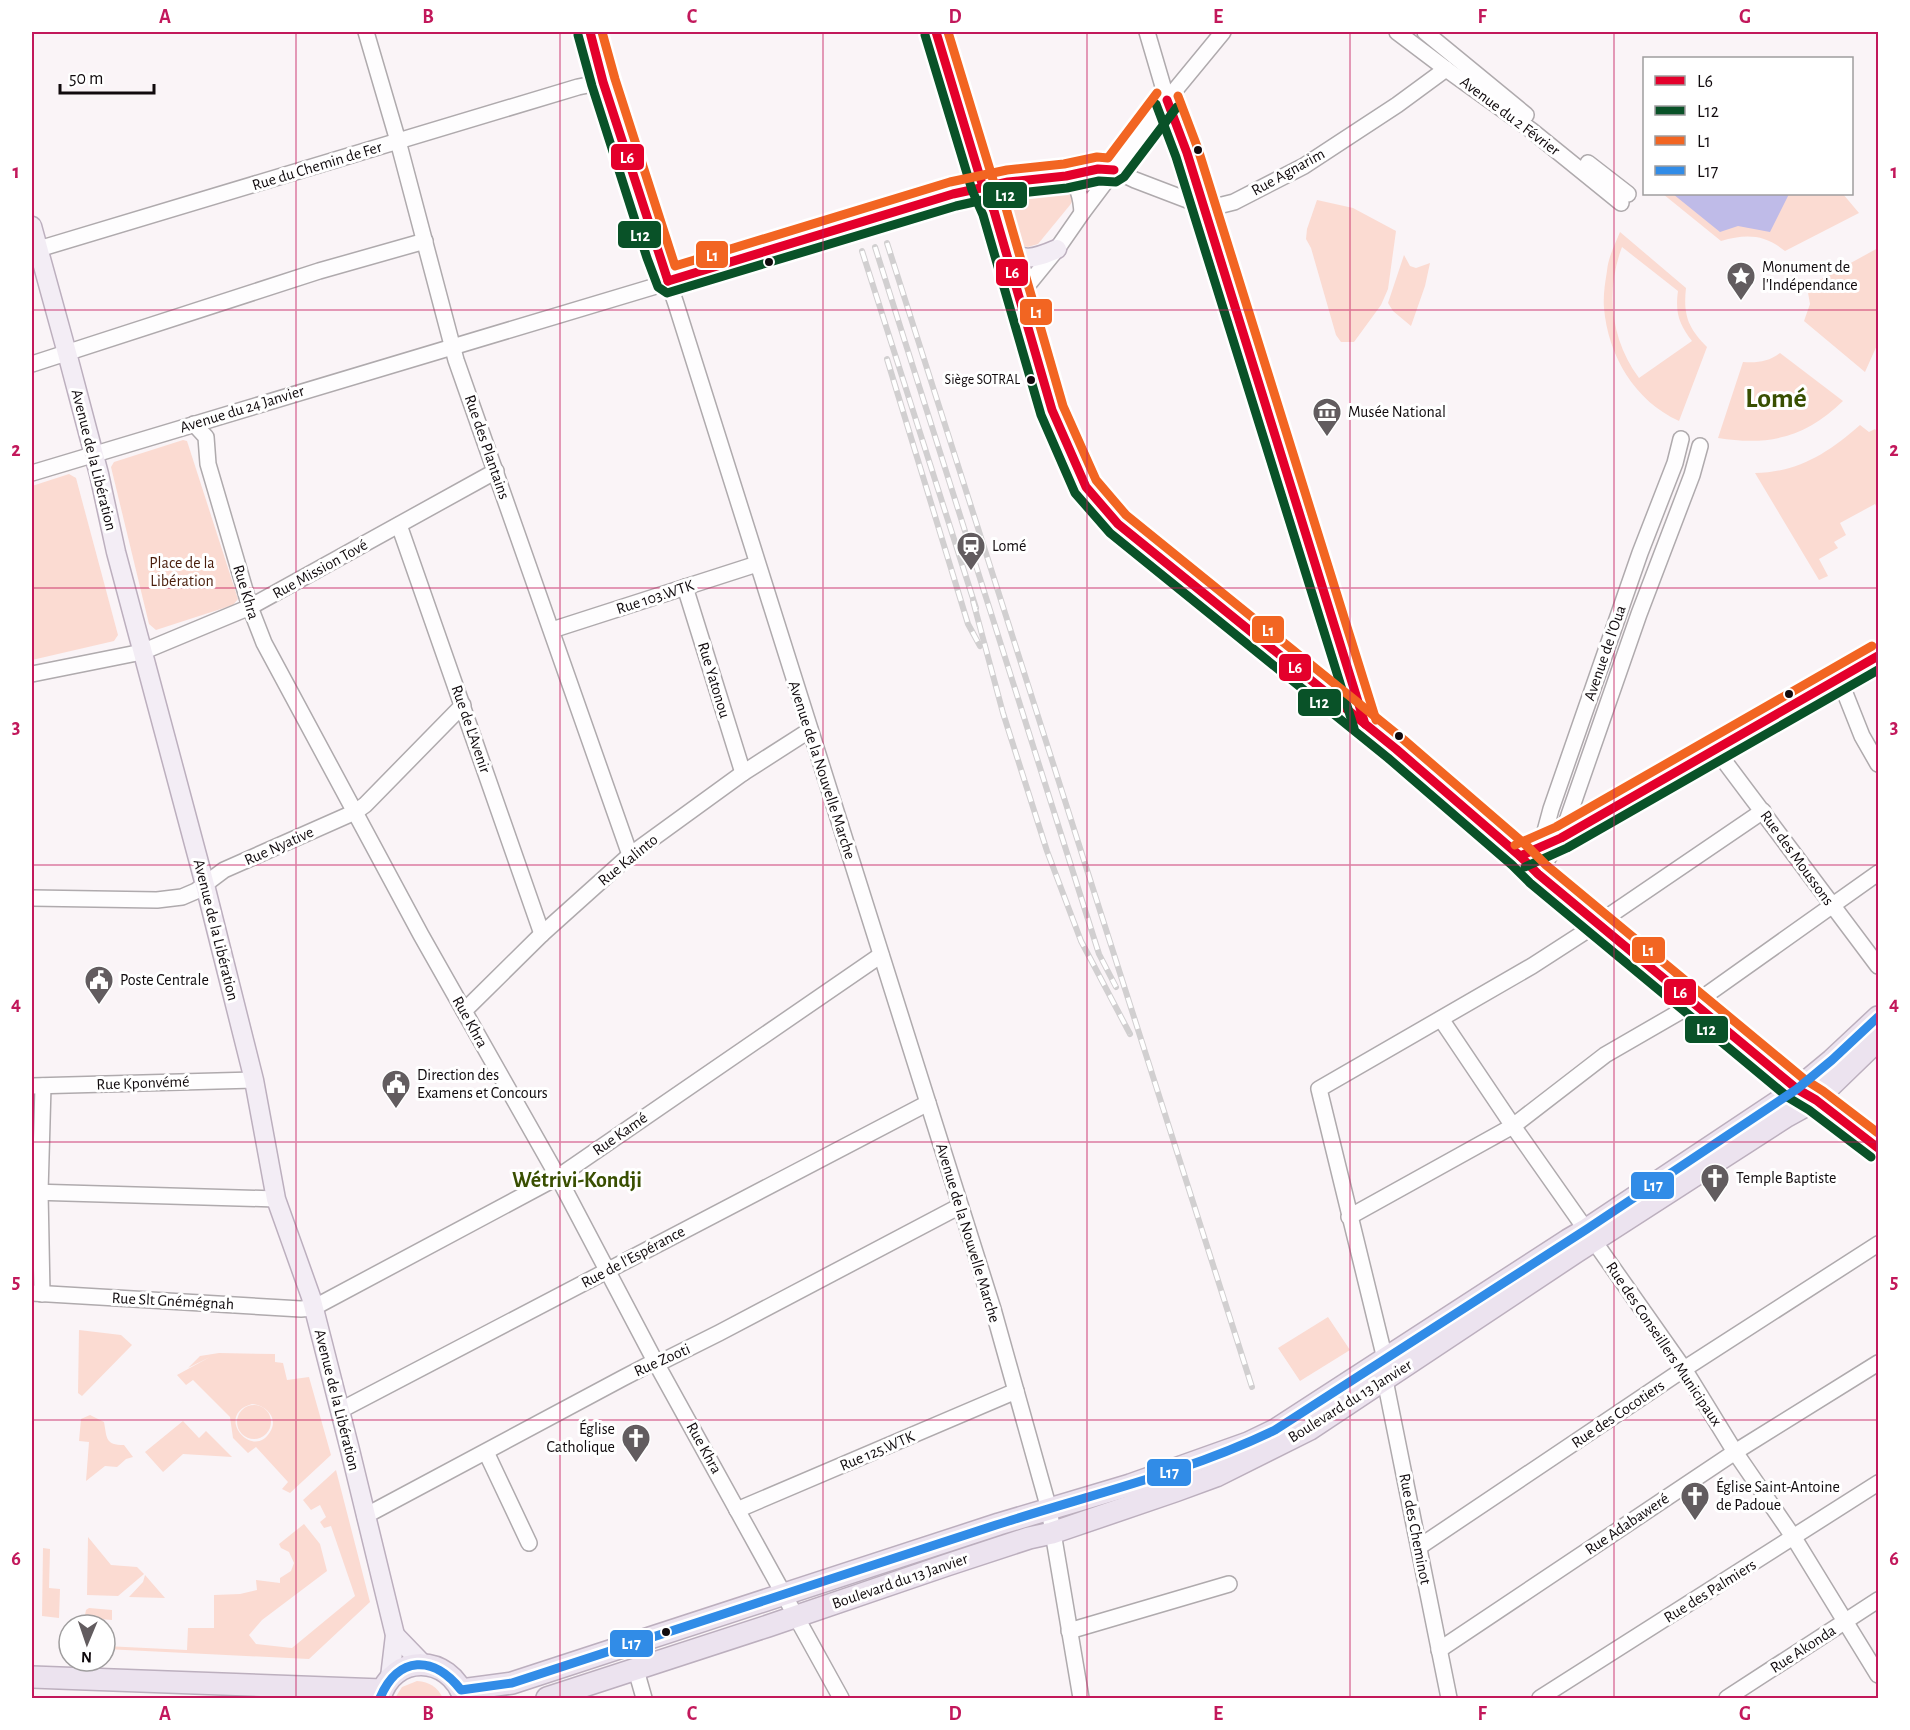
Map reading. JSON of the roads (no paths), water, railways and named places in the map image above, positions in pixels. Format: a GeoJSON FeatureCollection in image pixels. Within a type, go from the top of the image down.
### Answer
{"type":"FeatureCollection","features":[{"type":"Feature","properties":{"kind":"highway","name":"Boulevard du 13 Janvier"},"geometry":{"type":"LineString","coordinates":[[462,1694],[512,1683],[1052,1533],[1216,1476],[1310,1429],[1385,1380],[1797,1089],[1878,1017]]}},
{"type":"Feature","properties":{"kind":"highway","name":"Boulevard du 13 Janvier"},"geometry":{"type":"LineString","coordinates":[[547,1698],[636,1670],[789,1605],[999,1524],[1130,1485],[1248,1443],[1275,1430],[1568,1240],[1591,1235],[1816,1100],[1878,1040]]}},
{"type":"Feature","properties":{"kind":"highway"},"geometry":{"type":"LineString","coordinates":[[1797,1089],[1816,1100],[1878,1148]]}},
{"type":"Feature","properties":{"kind":"highway"},"geometry":{"type":"LineString","coordinates":[[32,1677],[132,1690],[384,1689],[400,1670],[423,1664],[443,1670],[450,1675],[462,1694]]}},
{"type":"Feature","properties":{"kind":"main road"},"geometry":{"type":"LineString","coordinates":[[936,32],[982,187],[994,212],[1052,410],[1078,472],[1095,499],[1118,524],[1365,724],[1597,924],[1797,1089]]}},
{"type":"Feature","properties":{"kind":"main road"},"geometry":{"type":"LineString","coordinates":[[994,212],[1008,182]]}},
{"type":"Feature","properties":{"kind":"main road","name":"Avenue de la Libération"},"geometry":{"type":"LineString","coordinates":[[32,226],[35,250],[67,353],[142,652],[205,885],[254,1080],[276,1198],[314,1308],[395,1635]]}},
{"type":"Feature","properties":{"kind":"main road"},"geometry":{"type":"LineString","coordinates":[[1003,243],[1011,254],[1023,258],[1034,257],[1057,249]]}},
{"type":"Feature","properties":{"kind":"main road"},"geometry":{"type":"LineString","coordinates":[[395,1635],[423,1664]]}},
{"type":"Feature","properties":{"kind":"main road"},"geometry":{"type":"LineString","coordinates":[[384,1689],[395,1635]]}},
{"type":"Feature","properties":{"kind":"street","name":"Rue des Plantains"},"geometry":{"type":"LineString","coordinates":[[366,32],[453,346],[630,855]]}},
{"type":"Feature","properties":{"kind":"street","name":"Avenue de la Nouvelle Marche"},"geometry":{"type":"LineString","coordinates":[[590,32],[603,82],[928,1103],[1016,1391],[1049,1509],[1081,1698]]}},
{"type":"Feature","properties":{"kind":"street"},"geometry":{"type":"LineString","coordinates":[[1147,32],[1365,724]]}},
{"type":"Feature","properties":{"kind":"street"},"geometry":{"type":"LineString","coordinates":[[1018,297],[1057,249],[1167,100],[1223,32]]}},
{"type":"Feature","properties":{"kind":"street","name":"Avenue du 2 Février"},"geometry":{"type":"LineString","coordinates":[[1397,32],[1624,199],[1425,32]]}},
{"type":"Feature","properties":{"kind":"street","name":"Rue Agnarim"},"geometry":{"type":"LineString","coordinates":[[1114,170],[1203,206],[1234,202],[1304,166],[1397,105],[1446,69]]}},
{"type":"Feature","properties":{"kind":"street","name":"Rue du Chemin de Fer"},"geometry":{"type":"LineString","coordinates":[[35,250],[578,87],[603,82]]}},
{"type":"Feature","properties":{"kind":"street"},"geometry":{"type":"LineString","coordinates":[[668,281],[953,194],[1008,182],[1065,176],[1098,169],[1114,170]]}},
{"type":"Feature","properties":{"kind":"street"},"geometry":{"type":"LineString","coordinates":[[1065,176],[1076,186],[1080,194],[1082,213]]}},
{"type":"Feature","properties":{"kind":"street"},"geometry":{"type":"LineString","coordinates":[[32,364],[319,272],[425,241]]}},
{"type":"Feature","properties":{"kind":"street","name":"Avenue du 24 Janvier"},"geometry":{"type":"LineString","coordinates":[[32,472],[668,281]]}},
{"type":"Feature","properties":{"kind":"street","name":"Rue Khra"},"geometry":{"type":"LineString","coordinates":[[194,424],[206,437],[208,464],[250,607],[264,643],[841,1698]]}},
{"type":"Feature","properties":{"kind":"street","name":"Avenue de l'Oua"},"geometry":{"type":"LineString","coordinates":[[1542,846],[1551,809],[1569,755],[1640,553],[1675,463],[1681,439]]}},
{"type":"Feature","properties":{"kind":"street","name":"Avenue de l'Oua"},"geometry":{"type":"LineString","coordinates":[[1561,838],[1639,614],[1692,475],[1700,446]]}},
{"type":"Feature","properties":{"kind":"street","name":"Rue Mission Tové"},"geometry":{"type":"LineString","coordinates":[[32,677],[142,652],[250,607],[496,471]]}},
{"type":"Feature","properties":{"kind":"street","name":"Rue de L'Avenir"},"geometry":{"type":"LineString","coordinates":[[399,525],[542,934]]}},
{"type":"Feature","properties":{"kind":"street","name":"Rue 103.WTK"},"geometry":{"type":"LineString","coordinates":[[552,630],[757,564]]}},
{"type":"Feature","properties":{"kind":"street","name":"Rue Yatonou"},"geometry":{"type":"LineString","coordinates":[[685,587],[743,773]]}},
{"type":"Feature","properties":{"kind":"street"},"geometry":{"type":"LineString","coordinates":[[1520,856],[1561,838],[1878,656]]}},
{"type":"Feature","properties":{"kind":"street"},"geometry":{"type":"LineString","coordinates":[[1839,678],[1862,736],[1878,764]]}},
{"type":"Feature","properties":{"kind":"street","name":"Rue Nyative"},"geometry":{"type":"LineString","coordinates":[[32,898],[157,900],[182,897],[196,891],[224,870],[355,812],[463,705]]}},
{"type":"Feature","properties":{"kind":"street","name":"Rue Kalinto"},"geometry":{"type":"LineString","coordinates":[[464,1011],[542,934],[630,855],[743,773],[810,730]]}},
{"type":"Feature","properties":{"kind":"street","name":"Rue des Moussons"},"geometry":{"type":"LineString","coordinates":[[1716,750],[1878,966]]}},
{"type":"Feature","properties":{"kind":"street"},"geometry":{"type":"LineString","coordinates":[[1441,1019],[1532,966],[1597,924],[1762,811]]}},
{"type":"Feature","properties":{"kind":"street"},"geometry":{"type":"LineString","coordinates":[[1538,874],[1561,838]]}},
{"type":"Feature","properties":{"kind":"street"},"geometry":{"type":"LineString","coordinates":[[1349,1216],[1513,1126],[1605,1055],[1695,1003],[1878,873]]}},
{"type":"Feature","properties":{"kind":"street","name":"Rue Kamé"},"geometry":{"type":"LineString","coordinates":[[314,1308],[558,1177],[881,955]]}},
{"type":"Feature","properties":{"kind":"street","name":"Rue des Conseillers Municipaux"},"geometry":{"type":"LineString","coordinates":[[1441,1019],[1513,1126],[1684,1369],[1734,1452],[1794,1538],[1878,1676]]}},
{"type":"Feature","properties":{"kind":"street","name":"Rue des Cheminot"},"geometry":{"type":"LineString","coordinates":[[1441,1019],[1319,1089],[1386,1359],[1385,1380],[1449,1698]]}},
{"type":"Feature","properties":{"kind":"street","name":"Rue Kponvémé"},"geometry":{"type":"LineString","coordinates":[[37,1086],[254,1080]]}},
{"type":"Feature","properties":{"kind":"street"},"geometry":{"type":"LineString","coordinates":[[37,1086],[37,1294]]}},
{"type":"Feature","properties":{"kind":"street","name":"Rue de l'Espérance"},"geometry":{"type":"LineString","coordinates":[[339,1411],[928,1103]]}},
{"type":"Feature","properties":{"kind":"street"},"geometry":{"type":"LineString","coordinates":[[36,1192],[276,1198]]}},
{"type":"Feature","properties":{"kind":"street","name":"Rue Zooti"},"geometry":{"type":"LineString","coordinates":[[365,1516],[623,1378],[719,1333],[960,1206]]}},
{"type":"Feature","properties":{"kind":"street","name":"Rue des Cocotiers"},"geometry":{"type":"LineString","coordinates":[[1419,1547],[1684,1369],[1878,1244]]}},
{"type":"Feature","properties":{"kind":"street","name":"Rue Slt Gnémégnah"},"geometry":{"type":"LineString","coordinates":[[37,1294],[314,1308]]}},
{"type":"Feature","properties":{"kind":"street","name":"Rue Adabaweré"},"geometry":{"type":"LineString","coordinates":[[1439,1650],[1734,1452],[1878,1363]]}},
{"type":"Feature","properties":{"kind":"street","name":"Rue 125.WTK"},"geometry":{"type":"LineString","coordinates":[[737,1510],[1016,1391]]}},
{"type":"Feature","properties":{"kind":"street"},"geometry":{"type":"LineString","coordinates":[[486,1452],[529,1543]]}},
{"type":"Feature","properties":{"kind":"street","name":"Rue des Palmiers"},"geometry":{"type":"LineString","coordinates":[[1540,1698],[1878,1483]]}},
{"type":"Feature","properties":{"kind":"street"},"geometry":{"type":"LineString","coordinates":[[1069,1631],[1229,1584]]}},
{"type":"Feature","properties":{"kind":"street","name":"Rue Akonda"},"geometry":{"type":"LineString","coordinates":[[1727,1698],[1878,1600]]}},
{"type":"Feature","properties":{"kind":"street"},"geometry":{"type":"LineString","coordinates":[[636,1670],[644,1698]]}},
{"type":"Feature","properties":{"kind":"railway"},"geometry":{"type":"LineString","coordinates":[[887,243],[1252,1387]]}},
{"type":"Feature","properties":{"kind":"railway"},"geometry":{"type":"LineString","coordinates":[[875,247],[1099,954],[1116,987]]}},
{"type":"Feature","properties":{"kind":"railway"},"geometry":{"type":"LineString","coordinates":[[862,251],[976,608]]}},
{"type":"Feature","properties":{"kind":"railway"},"geometry":{"type":"LineString","coordinates":[[887,359],[968,624],[980,646]]}},
{"type":"Feature","properties":{"kind":"railway"},"geometry":{"type":"LineString","coordinates":[[973,601],[1003,713],[1047,851],[1081,941],[1130,1034]]}},
{"type":"Feature","properties":{"kind":"place","name":"Monument de l'Indépendance"},"geometry":{"type":"Point","coordinates":[1741,302]}},
{"type":"Feature","properties":{"kind":"place","name":"Siège SOTRAL"},"geometry":{"type":"Point","coordinates":[1031,380]}},
{"type":"Feature","properties":{"kind":"place","name":"Musée National"},"geometry":{"type":"Point","coordinates":[1327,438]}},
{"type":"Feature","properties":{"kind":"place","name":"Lomé"},"geometry":{"type":"Point","coordinates":[971,572]}},
{"type":"Feature","properties":{"kind":"place","name":"Poste Centrale"},"geometry":{"type":"Point","coordinates":[99,1006]}},
{"type":"Feature","properties":{"kind":"place","name":"Direction des Examens et Concours"},"geometry":{"type":"Point","coordinates":[396,1110]}},
{"type":"Feature","properties":{"kind":"place","name":"Temple Baptiste"},"geometry":{"type":"Point","coordinates":[1715,1204]}},
{"type":"Feature","properties":{"kind":"place","name":"Église Catholique"},"geometry":{"type":"Point","coordinates":[636,1464]}},
{"type":"Feature","properties":{"kind":"place","name":"Église Saint-Antoine de Padoue"},"geometry":{"type":"Point","coordinates":[1695,1522]}},
{"type":"Feature","properties":{"kind":"district","name":"Lomé"},"geometry":{"type":"Point","coordinates":[1776,399]}},
{"type":"Feature","properties":{"kind":"district","name":"Wétrivi-Kondji"},"geometry":{"type":"Point","coordinates":[577,1180]}},
{"type":"Feature","properties":{"kind":"park label","name":"Place de la Libération"},"geometry":{"type":"Point","coordinates":[182,572]}}]}
